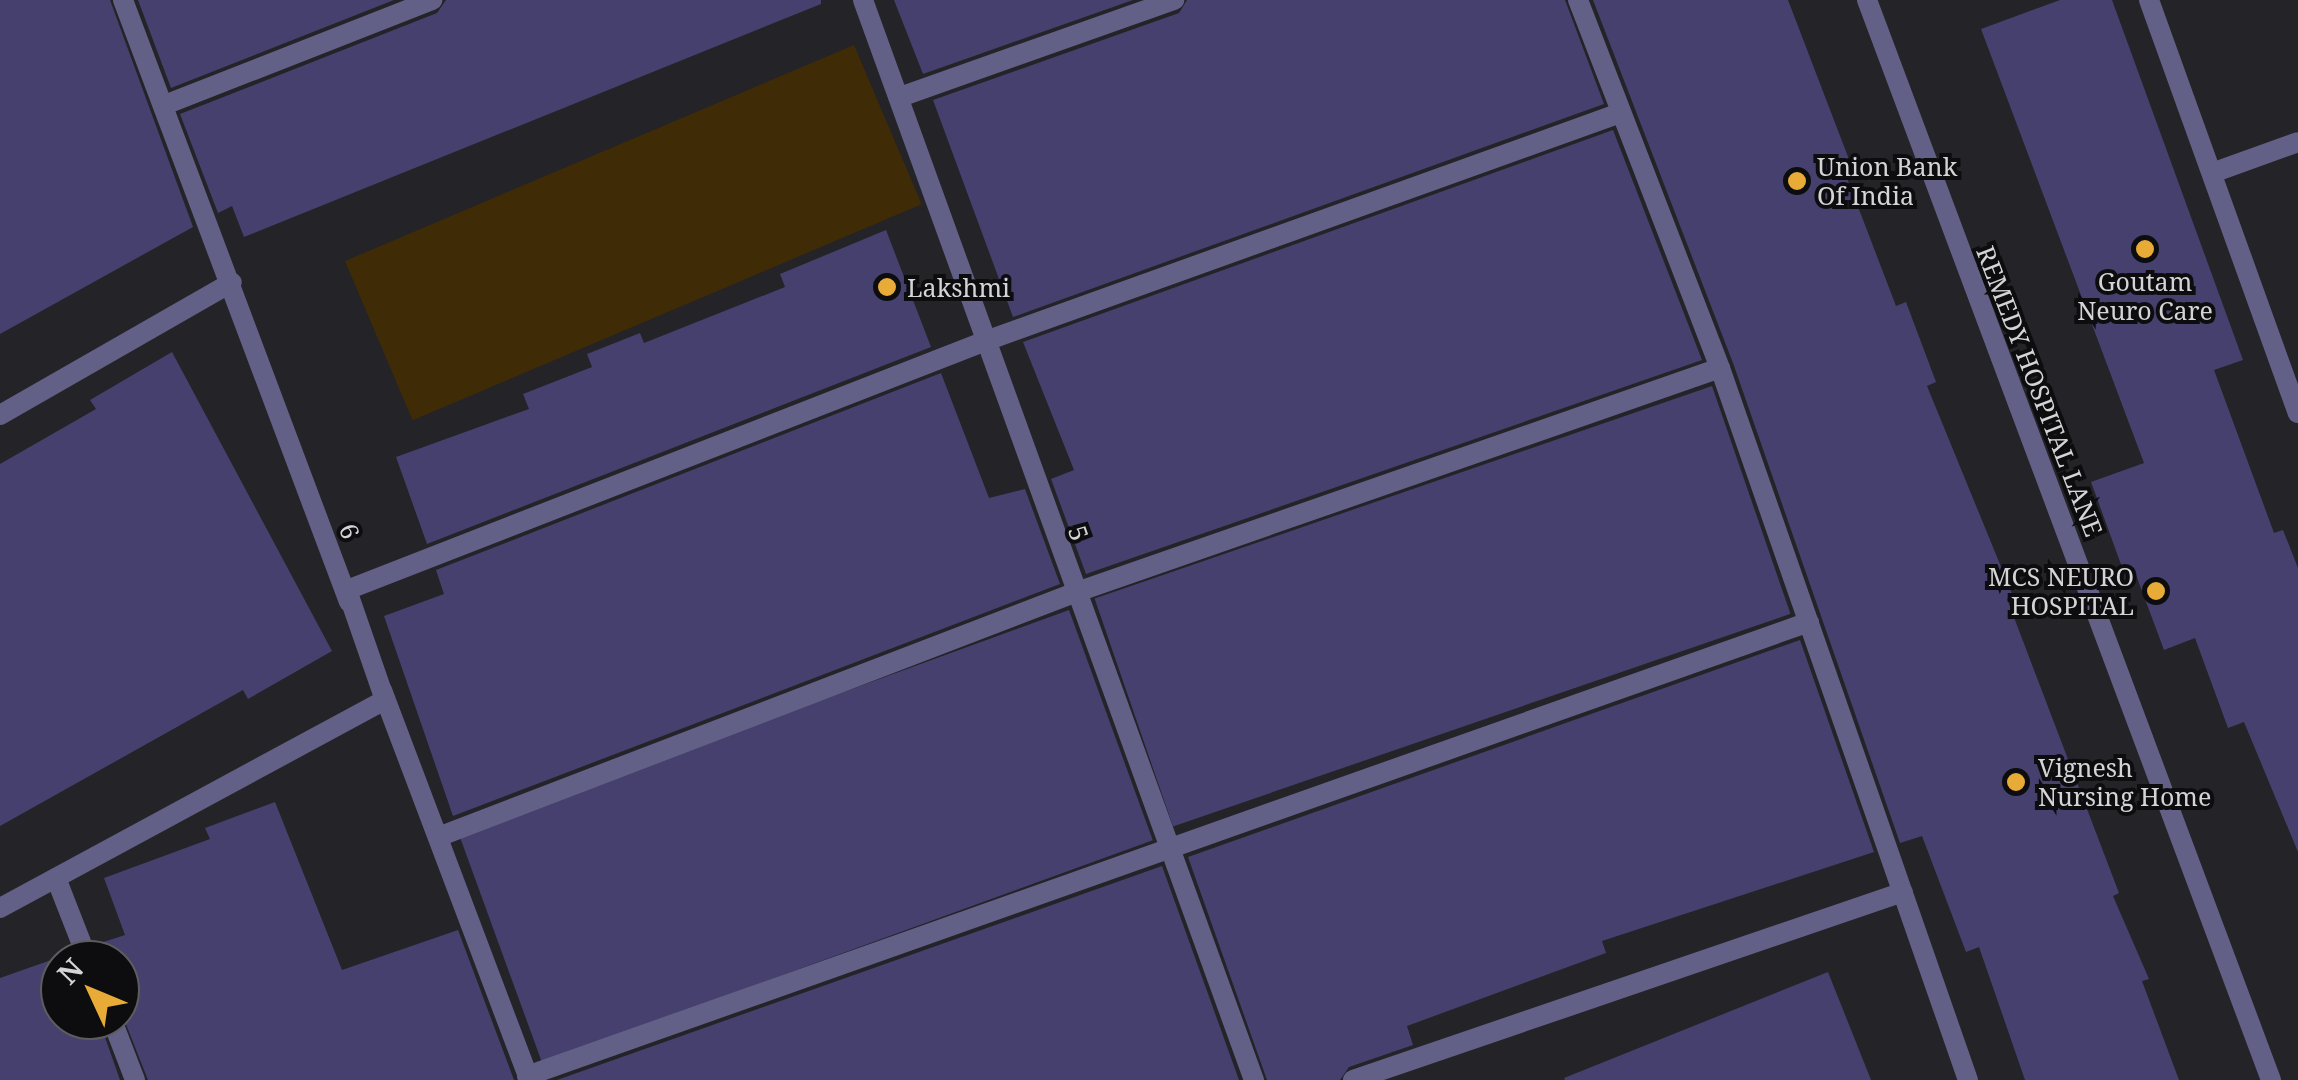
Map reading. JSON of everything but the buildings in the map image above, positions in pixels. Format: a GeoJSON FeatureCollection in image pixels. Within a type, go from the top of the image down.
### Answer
{"type":"FeatureCollection","features":[{"type":"Feature","properties":{"kind":"street","name":"6"},"geometry":{"type":"LineString","coordinates":[[123,0],[167,104],[528,1078]]}},
{"type":"Feature","properties":{"kind":"street"},"geometry":{"type":"LineString","coordinates":[[167,104],[432,0]]}},
{"type":"Feature","properties":{"kind":"street","name":"5"},"geometry":{"type":"LineString","coordinates":[[863,0],[900,96],[983,342],[1254,1080]]}},
{"type":"Feature","properties":{"kind":"street"},"geometry":{"type":"LineString","coordinates":[[900,96],[1174,0]]}},
{"type":"Feature","properties":{"kind":"street"},"geometry":{"type":"LineString","coordinates":[[1578,0],[1720,368],[1968,1080]]}},
{"type":"Feature","properties":{"kind":"street","name":"REMEDY HOSPITAL LANE"},"geometry":{"type":"LineString","coordinates":[[1867,0],[2272,1080]]}},
{"type":"Feature","properties":{"kind":"street"},"geometry":{"type":"LineString","coordinates":[[2149,0],[2298,413]]}},
{"type":"Feature","properties":{"kind":"street"},"geometry":{"type":"LineString","coordinates":[[0,908],[386,700],[347,590],[983,342],[1620,113]]}},
{"type":"Feature","properties":{"kind":"street"},"geometry":{"type":"LineString","coordinates":[[2212,173],[2298,142]]}},
{"type":"Feature","properties":{"kind":"street"},"geometry":{"type":"LineString","coordinates":[[0,415],[232,282]]}},
{"type":"Feature","properties":{"kind":"street"},"geometry":{"type":"LineString","coordinates":[[438,837],[1074,593],[1720,368]]}},
{"type":"Feature","properties":{"kind":"street"},"geometry":{"type":"LineString","coordinates":[[528,1078],[1809,622]]}},
{"type":"Feature","properties":{"kind":"street"},"geometry":{"type":"LineString","coordinates":[[56,878],[80,940]]}},
{"type":"Feature","properties":{"kind":"street"},"geometry":{"type":"LineString","coordinates":[[1353,1080],[1902,892]]}},
{"type":"Feature","properties":{"kind":"street"},"geometry":{"type":"LineString","coordinates":[[120,1040],[135,1080]]}},
{"type":"Feature","properties":{"kind":"shaded area"},"geometry":{"type":"Polygon","coordinates":[[[854,45],[922,204],[413,420],[345,261],[854,45]]]}},
{"type":"Feature","properties":{"kind":"place","name":"Union Bank Of India"},"geometry":{"type":"Point","coordinates":[1797,181]}},
{"type":"Feature","properties":{"kind":"place","name":"Goutam Neuro Care"},"geometry":{"type":"Point","coordinates":[2145,249]}},
{"type":"Feature","properties":{"kind":"place","name":"Lakshmi"},"geometry":{"type":"Point","coordinates":[887,287]}},
{"type":"Feature","properties":{"kind":"place","name":"MCS NEURO HOSPITAL"},"geometry":{"type":"Point","coordinates":[2156,591]}},
{"type":"Feature","properties":{"kind":"place","name":"Vignesh Nursing Home"},"geometry":{"type":"Point","coordinates":[2016,782]}}]}
